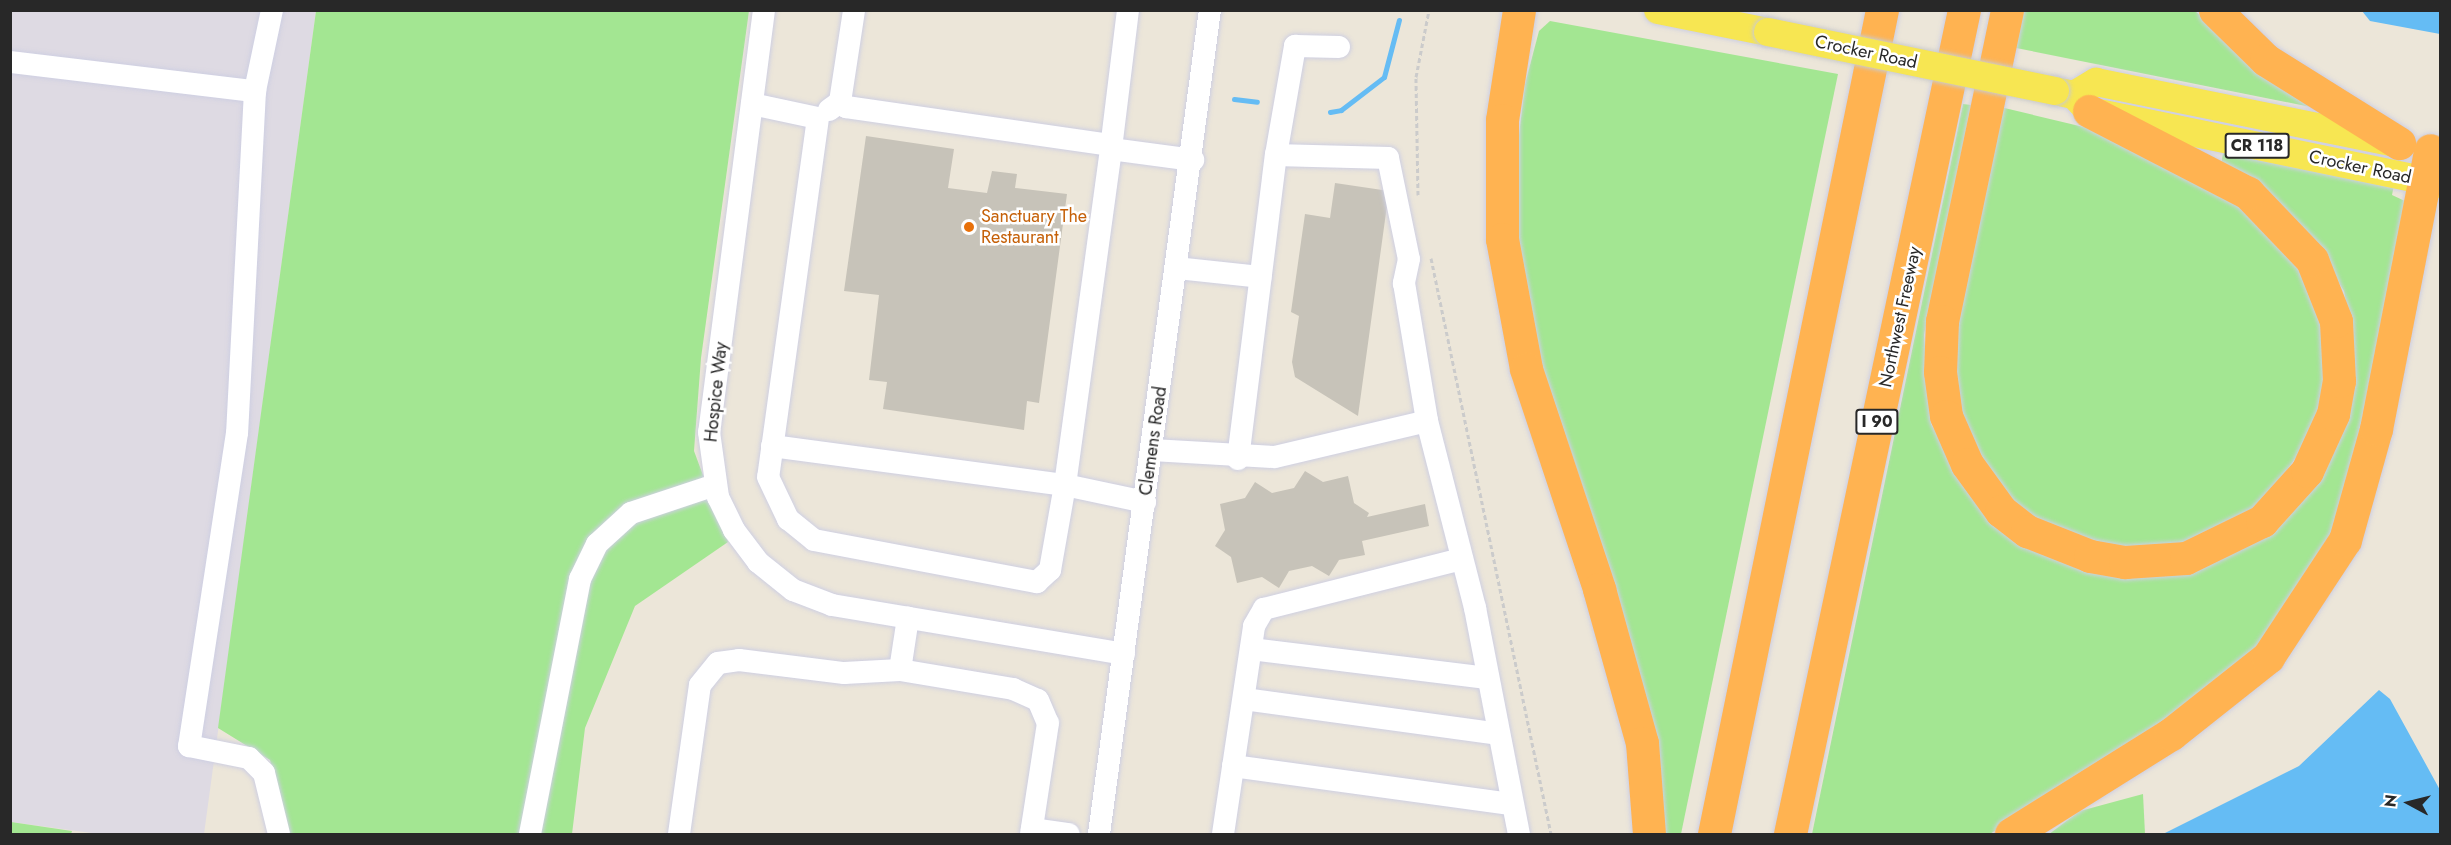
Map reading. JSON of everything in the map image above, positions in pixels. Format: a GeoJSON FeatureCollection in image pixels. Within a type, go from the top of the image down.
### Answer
{"type":"FeatureCollection","features":[{"type":"Feature","properties":{"kind":"highway"},"geometry":{"type":"LineString","coordinates":[[1519,10],[1502,120],[1502,239],[1526,369],[1599,589],[1642,743],[1649,834]]}},
{"type":"Feature","properties":{"kind":"highway"},"geometry":{"type":"LineString","coordinates":[[1714,834],[1882,10]]}},
{"type":"Feature","properties":{"kind":"highway","name":"Northwest Freeway"},"geometry":{"type":"LineString","coordinates":[[1790,834],[1964,10]]}},
{"type":"Feature","properties":{"kind":"highway"},"geometry":{"type":"LineString","coordinates":[[2007,10],[1942,321],[1940,372],[1946,416],[1967,464],[2001,511],[2027,531],[2090,556],[2126,562],[2186,558],[2262,521],[2307,471],[2335,403],[2336,321],[2312,260],[2248,193],[2073,99]]}},
{"type":"Feature","properties":{"kind":"highway"},"geometry":{"type":"LineString","coordinates":[[2011,834],[2171,734],[2268,657],[2345,540],[2376,429],[2427,162],[2266,60],[2215,10]]}},
{"type":"Feature","properties":{"kind":"main road","name":"Crocker Road"},"geometry":{"type":"LineString","coordinates":[[1658,10],[2073,99],[2427,162]]}},
{"type":"Feature","properties":{"kind":"main road","name":"Crocker Road"},"geometry":{"type":"LineString","coordinates":[[2073,99],[2096,82],[2427,162]]}},
{"type":"Feature","properties":{"kind":"street"},"geometry":{"type":"LineString","coordinates":[[272,10],[255,91],[237,433],[189,746],[249,758],[264,772],[279,834]]}},
{"type":"Feature","properties":{"kind":"street","name":"Hospice Way"},"geometry":{"type":"LineString","coordinates":[[764,10],[709,432],[715,485],[734,530],[758,562],[794,590],[832,605],[1124,654]]}},
{"type":"Feature","properties":{"kind":"street"},"geometry":{"type":"LineString","coordinates":[[854,10],[840,102],[818,118],[772,446],[772,493],[789,519],[814,540],[1037,582],[1050,570],[1065,485],[1128,10]]}},
{"type":"Feature","properties":{"kind":"street","name":"Clemens Road"},"geometry":{"type":"LineString","coordinates":[[1099,834],[1209,47],[1210,10]]}},
{"type":"Feature","properties":{"kind":"street","name":"Clemens Road"},"geometry":{"type":"LineString","coordinates":[[1209,47],[1221,10]]}},
{"type":"Feature","properties":{"kind":"street"},"geometry":{"type":"LineString","coordinates":[[1238,459],[1276,155],[1295,46],[1340,46]]}},
{"type":"Feature","properties":{"kind":"street"},"geometry":{"type":"LineString","coordinates":[[10,62],[255,91]]}},
{"type":"Feature","properties":{"kind":"street"},"geometry":{"type":"LineString","coordinates":[[840,102],[846,107],[1193,160]]}},
{"type":"Feature","properties":{"kind":"street"},"geometry":{"type":"LineString","coordinates":[[752,104],[818,118]]}},
{"type":"Feature","properties":{"kind":"street"},"geometry":{"type":"LineString","coordinates":[[1276,155],[1388,158],[1409,259],[1404,283],[1426,422],[1462,559],[1519,834]]}},
{"type":"Feature","properties":{"kind":"street"},"geometry":{"type":"LineString","coordinates":[[1177,268],[1261,277]]}},
{"type":"Feature","properties":{"kind":"street"},"geometry":{"type":"LineString","coordinates":[[1152,450],[1238,459],[1275,458],[1426,422]]}},
{"type":"Feature","properties":{"kind":"street"},"geometry":{"type":"LineString","coordinates":[[772,446],[1065,485],[1144,502]]}},
{"type":"Feature","properties":{"kind":"street"},"geometry":{"type":"LineString","coordinates":[[530,834],[580,579],[597,544],[631,513],[715,485]]}},
{"type":"Feature","properties":{"kind":"street"},"geometry":{"type":"LineString","coordinates":[[1223,834],[1251,649],[1264,609],[1462,559]]}},
{"type":"Feature","properties":{"kind":"street"},"geometry":{"type":"LineString","coordinates":[[900,670],[909,618]]}},
{"type":"Feature","properties":{"kind":"street"},"geometry":{"type":"LineString","coordinates":[[1251,649],[1487,678]]}},
{"type":"Feature","properties":{"kind":"street"},"geometry":{"type":"LineString","coordinates":[[679,834],[699,685],[718,663],[739,660],[844,673],[900,670],[1013,688],[1038,700],[1048,723],[1032,832],[1069,834]]}},
{"type":"Feature","properties":{"kind":"street"},"geometry":{"type":"LineString","coordinates":[[1244,699],[1497,734]]}},
{"type":"Feature","properties":{"kind":"street"},"geometry":{"type":"LineString","coordinates":[[1233,766],[1512,804]]}},
{"type":"Feature","properties":{"kind":"path"},"geometry":{"type":"LineString","coordinates":[[1419,200],[1416,78],[1429,10]]}},
{"type":"Feature","properties":{"kind":"path"},"geometry":{"type":"LineString","coordinates":[[1428,246],[1551,834]]}},
{"type":"Feature","properties":{"kind":"shaded area"},"geometry":{"type":"Polygon","coordinates":[[[11,11],[316,11],[204,834],[99,834],[11,822],[11,11]]]}},
{"type":"Feature","properties":{"kind":"green space"},"geometry":{"type":"Polygon","coordinates":[[[316,11],[749,11],[701,358],[694,451],[728,542],[635,606],[585,728],[572,834],[288,834],[270,760],[218,728],[316,11]]]}},
{"type":"Feature","properties":{"kind":"green space"},"geometry":{"type":"Polygon","coordinates":[[[2014,11],[2195,11],[2311,107],[2006,46],[2014,11]]]}},
{"type":"Feature","properties":{"kind":"green space"},"geometry":{"type":"Polygon","coordinates":[[[1550,21],[1838,74],[1681,834],[1662,834],[1522,322],[1512,195],[1525,84],[1539,31],[1550,21]]]}},
{"type":"Feature","properties":{"kind":"green space"},"geometry":{"type":"Polygon","coordinates":[[[1963,104],[1971,105],[1924,335],[1931,424],[1976,502],[2129,573],[2290,509],[2350,327],[2344,291],[2322,256],[2221,166],[2223,153],[2394,185],[2392,195],[2407,202],[2349,480],[2330,538],[2270,634],[2191,706],[1990,834],[1812,834],[1963,104]]]}},
{"type":"Feature","properties":{"kind":"green space"},"geometry":{"type":"Polygon","coordinates":[[[1996,106],[2092,129],[2214,182],[2262,225],[2302,273],[2325,329],[2323,391],[2309,439],[2261,507],[2172,550],[2111,551],[2025,517],[1963,439],[1951,333],[1996,106]]]}},
{"type":"Feature","properties":{"kind":"green space"},"geometry":{"type":"Polygon","coordinates":[[[2143,794],[2145,834],[2049,834],[2080,811],[2143,794]]]}},
{"type":"Feature","properties":{"kind":"green space"},"geometry":{"type":"Polygon","coordinates":[[[11,822],[72,831],[71,834],[11,834],[11,822]]]}},
{"type":"Feature","properties":{"kind":"water"},"geometry":{"type":"Polygon","coordinates":[[[2362,11],[2440,11],[2440,34],[2370,21],[2362,11]]]}},
{"type":"Feature","properties":{"kind":"water"},"geometry":{"type":"Polygon","coordinates":[[[2379,690],[2390,699],[2440,790],[2440,834],[2163,834],[2299,766],[2379,690]]]}},
{"type":"Feature","properties":{"kind":"building"},"geometry":{"type":"Polygon","coordinates":[[[866,136],[954,149],[948,188],[987,193],[992,171],[1017,174],[1015,188],[1067,194],[1039,403],[1027,401],[1024,430],[883,409],[887,382],[869,380],[879,295],[844,291],[866,136]]]}},
{"type":"Feature","properties":{"kind":"building"},"geometry":{"type":"Polygon","coordinates":[[[1335,183],[1389,191],[1358,416],[1295,377],[1292,362],[1299,316],[1291,312],[1305,214],[1330,218],[1335,183]]]}},
{"type":"Feature","properties":{"kind":"building"},"geometry":{"type":"Polygon","coordinates":[[[1305,471],[1323,482],[1348,476],[1354,503],[1369,513],[1367,517],[1425,504],[1429,526],[1362,541],[1365,555],[1339,560],[1329,576],[1312,566],[1289,571],[1279,588],[1262,577],[1237,583],[1231,557],[1215,546],[1225,530],[1220,504],[1245,498],[1255,482],[1272,493],[1294,488],[1305,471]]]}},
{"type":"Feature","properties":{"kind":"waterway"},"geometry":{"type":"LineString","coordinates":[[1330,112],[1341,110],[1384,77],[1399,20]]}},
{"type":"Feature","properties":{"kind":"waterway"},"geometry":{"type":"LineString","coordinates":[[1234,99],[1257,102]]}},
{"type":"Feature","properties":{"kind":"place","name":"Sanctuary The Restaurant"},"geometry":{"type":"Point","coordinates":[969,227]}}]}
